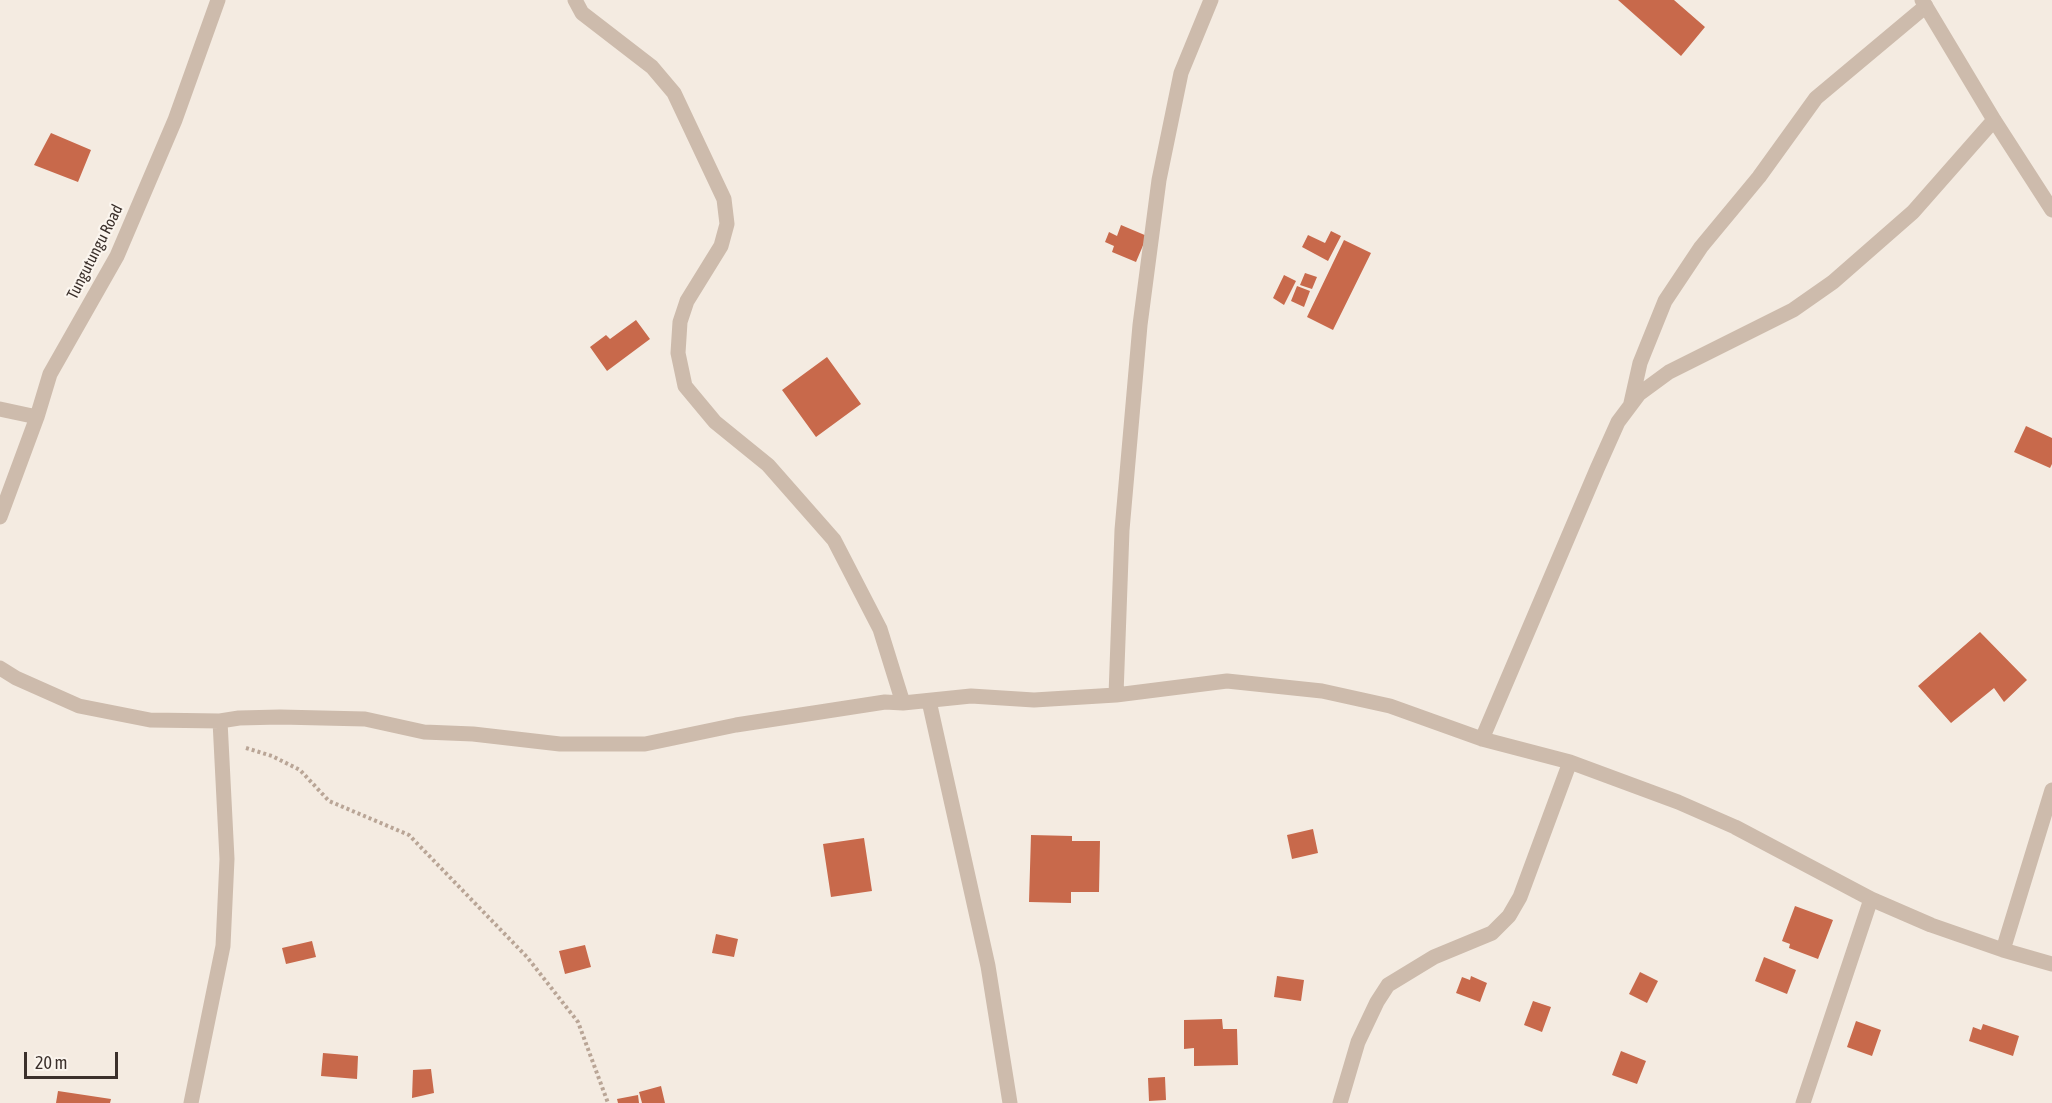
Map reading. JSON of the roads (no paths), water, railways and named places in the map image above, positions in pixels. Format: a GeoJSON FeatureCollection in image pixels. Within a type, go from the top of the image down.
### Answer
{"type":"FeatureCollection","features":[{"type":"Feature","properties":{"kind":"street","name":"Tungutungu Road"},"geometry":{"type":"LineString","coordinates":[[0,517],[37,417],[50,374],[117,256],[175,120],[218,0]]}},
{"type":"Feature","properties":{"kind":"street"},"geometry":{"type":"LineString","coordinates":[[575,0],[582,13],[610,37],[652,67],[674,93],[724,200],[727,224],[722,246],[687,301],[680,322],[678,353],[685,386],[715,422],[768,465],[834,540],[880,629],[903,703]]}},
{"type":"Feature","properties":{"kind":"street"},"geometry":{"type":"LineString","coordinates":[[1116,694],[1122,530],[1140,325],[1158,191],[1181,73],[1208,1]]}},
{"type":"Feature","properties":{"kind":"street"},"geometry":{"type":"LineString","coordinates":[[1631,406],[1640,363],[1665,301],[1701,247],[1759,177],[1816,98],[1924,3],[1994,120],[2052,210]]}},
{"type":"Feature","properties":{"kind":"street"},"geometry":{"type":"LineString","coordinates":[[1482,740],[1618,422],[1639,394],[1669,372],[1793,310],[1833,282],[1913,212],[1994,120]]}},
{"type":"Feature","properties":{"kind":"street"},"geometry":{"type":"LineString","coordinates":[[0,409],[37,417]]}},
{"type":"Feature","properties":{"kind":"street"},"geometry":{"type":"LineString","coordinates":[[0,668],[16,678],[79,706],[150,720],[220,721],[239,718],[332,717],[365,719],[424,732],[473,734],[560,744],[645,744],[795,715],[885,702],[903,703],[971,696],[1034,700],[1116,694],[1227,681],[1322,691],[1390,706],[1482,740],[1570,762],[1678,802],[1735,827],[1871,899],[1931,925],[2003,951],[2052,964]]}},
{"type":"Feature","properties":{"kind":"street"},"geometry":{"type":"LineString","coordinates":[[929,701],[988,966],[1011,1103]]}},
{"type":"Feature","properties":{"kind":"street"},"geometry":{"type":"LineString","coordinates":[[191,1103],[223,946],[227,859],[220,721]]}},
{"type":"Feature","properties":{"kind":"street"},"geometry":{"type":"LineString","coordinates":[[1340,1103],[1358,1042],[1388,985],[1434,957],[1492,933],[1509,916],[1520,897],[1570,762]]}},
{"type":"Feature","properties":{"kind":"street"},"geometry":{"type":"LineString","coordinates":[[2003,951],[2052,790]]}},
{"type":"Feature","properties":{"kind":"street"},"geometry":{"type":"LineString","coordinates":[[1803,1103],[1871,899]]}}]}
